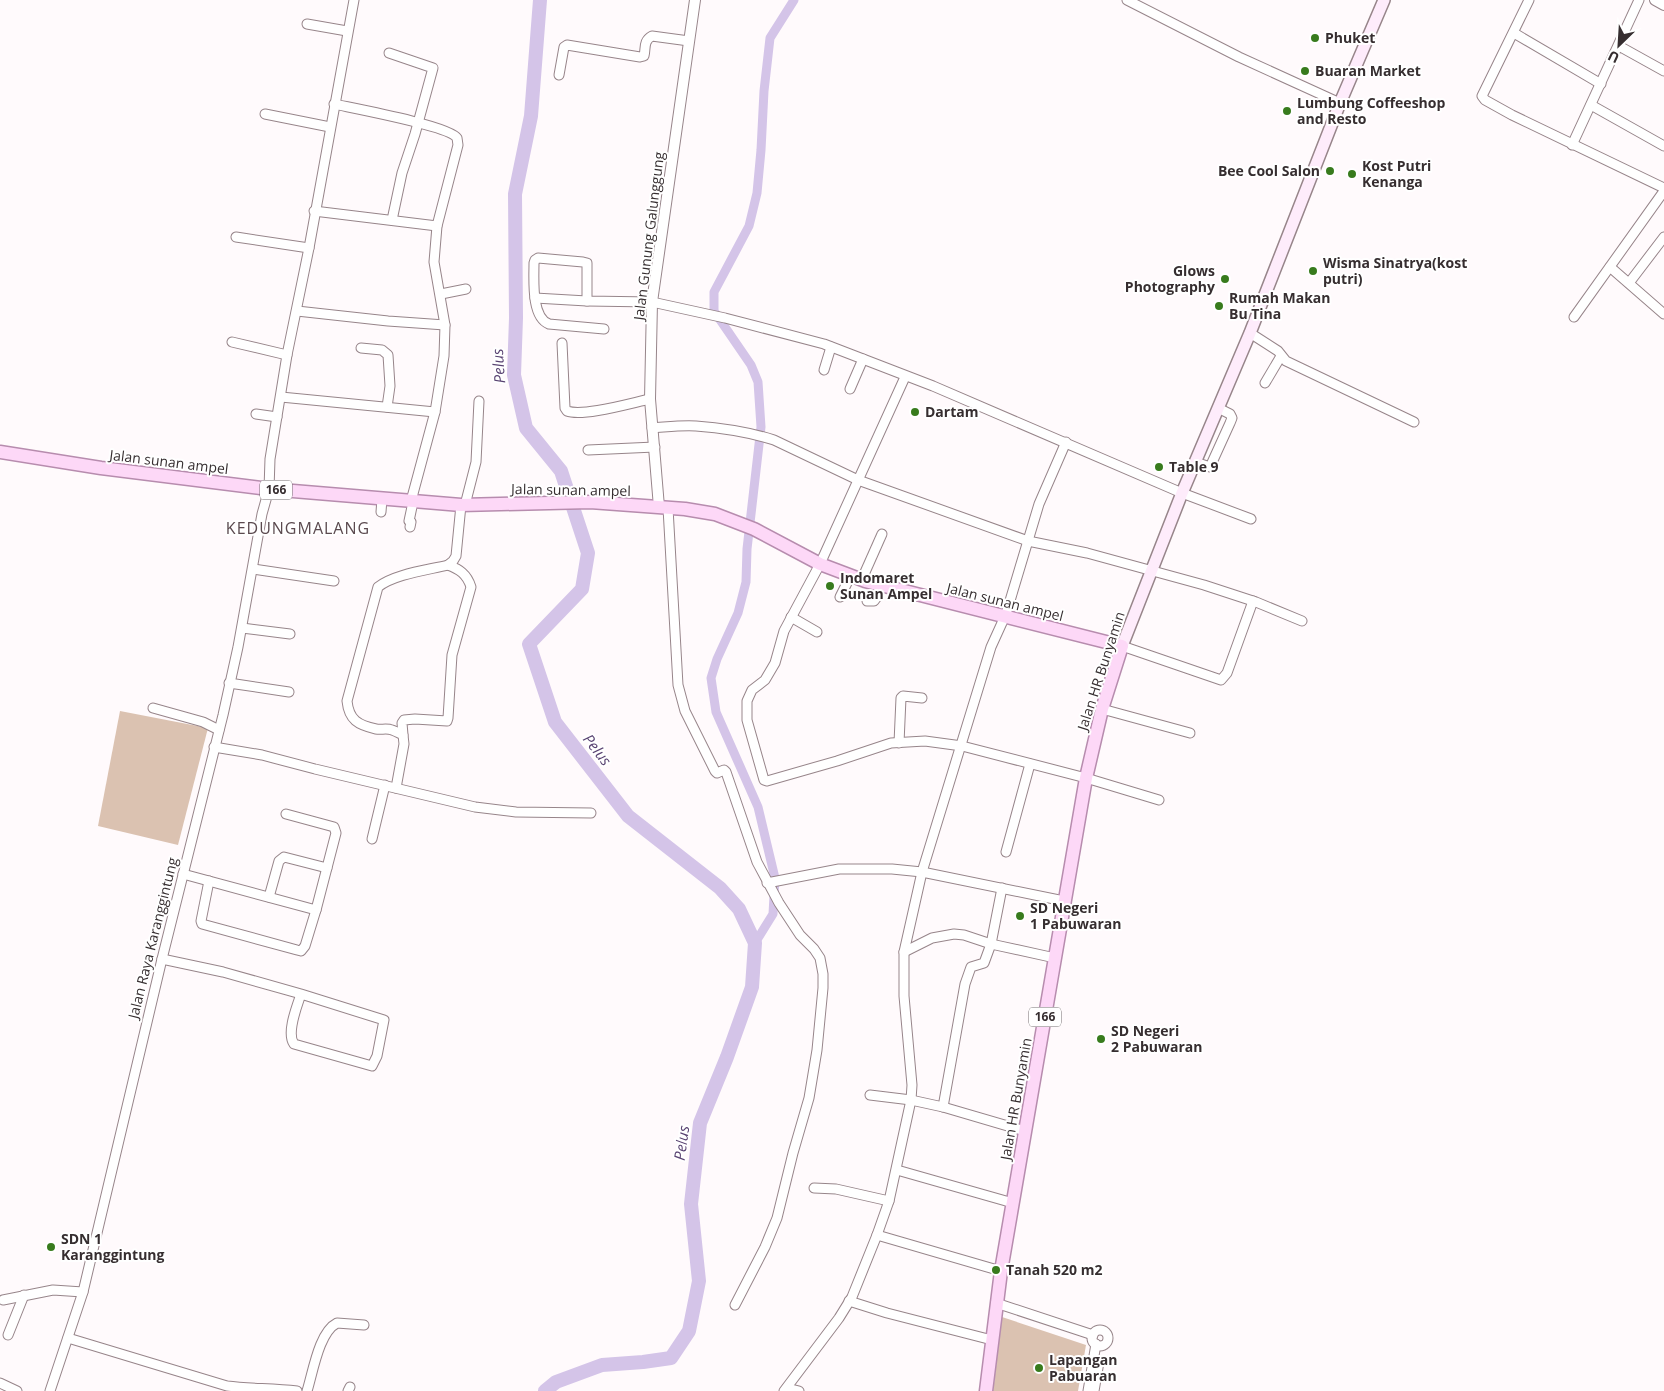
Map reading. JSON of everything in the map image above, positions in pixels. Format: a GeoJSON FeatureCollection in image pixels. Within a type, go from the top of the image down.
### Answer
{"type":"FeatureCollection","features":[{"type":"Feature","properties":{"kind":"main road","name":"Jalan HR Bunyamin"},"geometry":{"type":"LineString","coordinates":[[986,1391],[1001,1271],[1086,778],[1102,709],[1122,646],[1182,493],[1250,333],[1340,103],[1384,0]]}},
{"type":"Feature","properties":{"kind":"main road","name":"Jalan sunan ampel"},"geometry":{"type":"LineString","coordinates":[[0,453],[269,489],[412,502],[463,505],[590,502],[664,507],[715,514],[740,523],[820,564],[882,586],[1122,646]]}},
{"type":"Feature","properties":{"kind":"street","name":"Jalan Raya Karanggintung"},"geometry":{"type":"LineString","coordinates":[[50,1391],[83,1292],[242,628],[262,514],[269,489],[270,459],[287,355],[309,248],[314,211],[354,0]]}},
{"type":"Feature","properties":{"kind":"street","name":"Jalan Gunung Galunggung"},"geometry":{"type":"LineString","coordinates":[[664,507],[652,428],[650,399],[652,302],[695,0]]}},
{"type":"Feature","properties":{"kind":"street"},"geometry":{"type":"LineString","coordinates":[[1127,0],[1239,57],[1340,103]]}},
{"type":"Feature","properties":{"kind":"street"},"geometry":{"type":"LineString","coordinates":[[1529,0],[1482,96],[1485,100],[1512,116],[1664,190],[1574,316]]}},
{"type":"Feature","properties":{"kind":"street"},"geometry":{"type":"LineString","coordinates":[[1572,145],[1639,0]]}},
{"type":"Feature","properties":{"kind":"street"},"geometry":{"type":"LineString","coordinates":[[1655,0],[1664,5]]}},
{"type":"Feature","properties":{"kind":"street"},"geometry":{"type":"LineString","coordinates":[[306,24],[347,32]]}},
{"type":"Feature","properties":{"kind":"street"},"geometry":{"type":"LineString","coordinates":[[1514,33],[1601,84]]}},
{"type":"Feature","properties":{"kind":"street"},"geometry":{"type":"LineString","coordinates":[[559,75],[564,47],[567,45],[640,57],[644,56],[647,38],[652,36],[690,41]]}},
{"type":"Feature","properties":{"kind":"street"},"geometry":{"type":"LineString","coordinates":[[1619,46],[1664,71]]}},
{"type":"Feature","properties":{"kind":"street"},"geometry":{"type":"LineString","coordinates":[[389,53],[433,68],[402,173],[392,220]]}},
{"type":"Feature","properties":{"kind":"street"},"geometry":{"type":"LineString","coordinates":[[334,104],[418,123],[452,133],[457,138],[458,145],[437,226],[434,262],[445,325],[444,356],[436,412],[412,502],[410,528]]}},
{"type":"Feature","properties":{"kind":"street"},"geometry":{"type":"LineString","coordinates":[[1591,105],[1664,146]]}},
{"type":"Feature","properties":{"kind":"street"},"geometry":{"type":"LineString","coordinates":[[265,114],[330,128]]}},
{"type":"Feature","properties":{"kind":"street"},"geometry":{"type":"LineString","coordinates":[[314,211],[437,226]]}},
{"type":"Feature","properties":{"kind":"street"},"geometry":{"type":"LineString","coordinates":[[236,237],[309,248]]}},
{"type":"Feature","properties":{"kind":"street"},"geometry":{"type":"LineString","coordinates":[[1629,283],[1664,237]]}},
{"type":"Feature","properties":{"kind":"street"},"geometry":{"type":"LineString","coordinates":[[587,301],[587,263],[538,258],[535,260],[535,298],[540,318],[543,322],[604,329]]}},
{"type":"Feature","properties":{"kind":"street"},"geometry":{"type":"LineString","coordinates":[[1610,267],[1664,314]]}},
{"type":"Feature","properties":{"kind":"street"},"geometry":{"type":"LineString","coordinates":[[441,294],[466,289]]}},
{"type":"Feature","properties":{"kind":"street"},"geometry":{"type":"LineString","coordinates":[[535,298],[652,302],[725,318],[831,347],[905,377],[933,386],[1182,493],[1251,519]]}},
{"type":"Feature","properties":{"kind":"street"},"geometry":{"type":"LineString","coordinates":[[297,311],[445,325]]}},
{"type":"Feature","properties":{"kind":"street"},"geometry":{"type":"LineString","coordinates":[[1250,333],[1278,351],[1286,361],[1414,422]]}},
{"type":"Feature","properties":{"kind":"street"},"geometry":{"type":"LineString","coordinates":[[232,342],[287,355]]}},
{"type":"Feature","properties":{"kind":"street"},"geometry":{"type":"LineString","coordinates":[[562,342],[565,408],[567,411],[574,413],[589,411],[650,399]]}},
{"type":"Feature","properties":{"kind":"street"},"geometry":{"type":"LineString","coordinates":[[824,370],[831,347]]}},
{"type":"Feature","properties":{"kind":"street"},"geometry":{"type":"LineString","coordinates":[[361,348],[382,350],[388,355],[390,386],[387,407]]}},
{"type":"Feature","properties":{"kind":"street"},"geometry":{"type":"LineString","coordinates":[[1265,383],[1282,356]]}},
{"type":"Feature","properties":{"kind":"street"},"geometry":{"type":"LineString","coordinates":[[850,389],[864,359]]}},
{"type":"Feature","properties":{"kind":"street"},"geometry":{"type":"LineString","coordinates":[[905,377],[820,564],[784,631],[775,663],[765,680],[752,690],[747,701],[748,720],[764,780],[838,761],[891,743],[925,741],[962,746],[1086,778],[1159,800]]}},
{"type":"Feature","properties":{"kind":"street"},"geometry":{"type":"LineString","coordinates":[[281,397],[436,412]]}},
{"type":"Feature","properties":{"kind":"street"},"geometry":{"type":"LineString","coordinates":[[403,735],[392,730],[376,729],[360,724],[351,718],[347,701],[378,588],[385,583],[407,575],[448,565],[456,556],[463,505],[476,462],[479,401]]}},
{"type":"Feature","properties":{"kind":"street"},"geometry":{"type":"LineString","coordinates":[[1196,462],[1210,467],[1230,423],[1232,418],[1230,415],[1218,408]]}},
{"type":"Feature","properties":{"kind":"street"},"geometry":{"type":"LineString","coordinates":[[256,414],[277,417]]}},
{"type":"Feature","properties":{"kind":"street"},"geometry":{"type":"LineString","coordinates":[[652,428],[694,426],[765,437],[858,480],[1028,540],[1204,585],[1253,601],[1302,621]]}},
{"type":"Feature","properties":{"kind":"street"},"geometry":{"type":"LineString","coordinates":[[799,1391],[785,1389],[839,1318],[849,1301],[878,1235],[889,1201],[911,1100],[912,1085],[904,996],[904,952],[922,872],[991,647],[1005,616],[1039,504],[1066,442]]}},
{"type":"Feature","properties":{"kind":"street"},"geometry":{"type":"LineString","coordinates":[[588,450],[655,447]]}},
{"type":"Feature","properties":{"kind":"street"},"geometry":{"type":"LineString","coordinates":[[381,512],[382,498]]}},
{"type":"Feature","properties":{"kind":"street"},"geometry":{"type":"LineString","coordinates":[[664,507],[678,690],[685,711],[715,771],[718,773],[724,770],[726,772],[757,862],[767,882],[800,935],[820,958],[823,974],[817,1050],[808,1098],[777,1218],[765,1247],[735,1305]]}},
{"type":"Feature","properties":{"kind":"street"},"geometry":{"type":"LineString","coordinates":[[840,597],[856,577],[882,534]]}},
{"type":"Feature","properties":{"kind":"street"},"geometry":{"type":"LineString","coordinates":[[396,788],[404,744],[402,723],[404,720],[447,721],[448,718],[452,654],[471,586],[464,574],[448,565]]}},
{"type":"Feature","properties":{"kind":"street"},"geometry":{"type":"LineString","coordinates":[[253,569],[334,581]]}},
{"type":"Feature","properties":{"kind":"street"},"geometry":{"type":"LineString","coordinates":[[868,601],[874,601],[878,597],[882,586]]}},
{"type":"Feature","properties":{"kind":"street"},"geometry":{"type":"LineString","coordinates":[[1122,646],[1221,680],[1227,673],[1253,601]]}},
{"type":"Feature","properties":{"kind":"street"},"geometry":{"type":"LineString","coordinates":[[791,617],[817,632]]}},
{"type":"Feature","properties":{"kind":"street"},"geometry":{"type":"LineString","coordinates":[[242,628],[290,634]]}},
{"type":"Feature","properties":{"kind":"street"},"geometry":{"type":"LineString","coordinates":[[229,683],[289,692]]}},
{"type":"Feature","properties":{"kind":"street"},"geometry":{"type":"LineString","coordinates":[[899,743],[901,698],[903,696],[922,698]]}},
{"type":"Feature","properties":{"kind":"street"},"geometry":{"type":"LineString","coordinates":[[153,708],[203,722],[219,730]]}},
{"type":"Feature","properties":{"kind":"street"},"geometry":{"type":"LineString","coordinates":[[1102,709],[1190,733]]}},
{"type":"Feature","properties":{"kind":"street"},"geometry":{"type":"LineString","coordinates":[[214,747],[262,755],[450,802],[494,810],[591,813]]}},
{"type":"Feature","properties":{"kind":"street"},"geometry":{"type":"LineString","coordinates":[[1006,852],[1030,764]]}},
{"type":"Feature","properties":{"kind":"street"},"geometry":{"type":"LineString","coordinates":[[372,839],[385,785]]}},
{"type":"Feature","properties":{"kind":"street"},"geometry":{"type":"LineString","coordinates":[[209,881],[200,921],[202,924],[288,948],[301,951],[304,949],[336,834],[334,827],[286,814]]}},
{"type":"Feature","properties":{"kind":"street"},"geometry":{"type":"LineString","coordinates":[[269,897],[280,861],[284,857],[327,868]]}},
{"type":"Feature","properties":{"kind":"street"},"geometry":{"type":"LineString","coordinates":[[767,882],[839,869],[892,869],[922,872],[1064,901]]}},
{"type":"Feature","properties":{"kind":"street"},"geometry":{"type":"LineString","coordinates":[[183,874],[316,910]]}},
{"type":"Feature","properties":{"kind":"street"},"geometry":{"type":"LineString","coordinates":[[943,1107],[968,972],[971,967],[984,964],[991,944],[1002,888]]}},
{"type":"Feature","properties":{"kind":"street"},"geometry":{"type":"LineString","coordinates":[[904,952],[932,938],[954,934],[1055,958]]}},
{"type":"Feature","properties":{"kind":"street"},"geometry":{"type":"LineString","coordinates":[[162,959],[223,972],[301,994],[384,1020],[377,1056],[372,1066],[294,1044],[290,1037],[301,994]]}},
{"type":"Feature","properties":{"kind":"street"},"geometry":{"type":"LineString","coordinates":[[870,1095],[911,1100],[943,1107],[1025,1131]]}},
{"type":"Feature","properties":{"kind":"street"},"geometry":{"type":"LineString","coordinates":[[897,1170],[1013,1203]]}},
{"type":"Feature","properties":{"kind":"street"},"geometry":{"type":"LineString","coordinates":[[814,1188],[836,1189],[889,1201]]}},
{"type":"Feature","properties":{"kind":"street"},"geometry":{"type":"LineString","coordinates":[[878,1235],[1001,1271]]}},
{"type":"Feature","properties":{"kind":"street"},"geometry":{"type":"LineString","coordinates":[[3,1300],[53,1290],[83,1292]]}},
{"type":"Feature","properties":{"kind":"street"},"geometry":{"type":"LineString","coordinates":[[8,1335],[24,1295]]}},
{"type":"Feature","properties":{"kind":"street"},"geometry":{"type":"LineString","coordinates":[[849,1301],[887,1314],[992,1340]]}},
{"type":"Feature","properties":{"kind":"street"},"geometry":{"type":"LineString","coordinates":[[996,1303],[1097,1341]]}},
{"type":"Feature","properties":{"kind":"street"},"geometry":{"type":"LineString","coordinates":[[307,1391],[322,1341],[329,1329],[337,1323],[364,1325]]}},
{"type":"Feature","properties":{"kind":"street"},"geometry":{"type":"LineString","coordinates":[[68,1338],[227,1386],[297,1391]]}},
{"type":"Feature","properties":{"kind":"street"},"geometry":{"type":"LineString","coordinates":[[1088,1391],[1097,1341]]}},
{"type":"Feature","properties":{"kind":"street"},"geometry":{"type":"LineString","coordinates":[[1094,1391],[1097,1341]]}},
{"type":"Feature","properties":{"kind":"street"},"geometry":{"type":"LineString","coordinates":[[0,1383],[17,1391]]}},
{"type":"Feature","properties":{"kind":"shaded area"},"geometry":{"type":"Polygon","coordinates":[[[120,711],[208,728],[178,845],[98,826],[120,711]]]}},
{"type":"Feature","properties":{"kind":"shaded area","name":"Lapangan Pabuaran"},"geometry":{"type":"Polygon","coordinates":[[[1002,1317],[1086,1345],[1078,1391],[993,1391],[1002,1317]]]}},
{"type":"Feature","properties":{"kind":"waterway","name":"Pelus"},"geometry":{"type":"LineString","coordinates":[[540,0],[531,116],[515,194],[516,318],[514,375],[526,428],[561,471],[588,553],[582,589],[529,644],[555,722],[628,816],[720,888],[739,909],[755,943],[752,987],[727,1057],[700,1123],[691,1204],[699,1281],[689,1331],[671,1358],[602,1365],[556,1382],[545,1391]]}},
{"type":"Feature","properties":{"kind":"waterway"},"geometry":{"type":"LineString","coordinates":[[755,943],[773,914],[775,878],[758,807],[716,712],[711,678],[717,659],[738,613],[746,582],[747,549],[761,427],[758,382],[751,365],[714,311],[714,292],[749,226],[757,193],[764,91],[770,38],[794,0]]}},
{"type":"Feature","properties":{"kind":"place","name":"Phuket"},"geometry":{"type":"Point","coordinates":[1315,38]}},
{"type":"Feature","properties":{"kind":"place","name":"Buaran Market"},"geometry":{"type":"Point","coordinates":[1305,71]}},
{"type":"Feature","properties":{"kind":"place","name":"Lumbung Coffeeshop and Resto"},"geometry":{"type":"Point","coordinates":[1287,111]}},
{"type":"Feature","properties":{"kind":"place","name":"Bee Cool Salon"},"geometry":{"type":"Point","coordinates":[1330,171]}},
{"type":"Feature","properties":{"kind":"place","name":"Kost Putri Kenanga"},"geometry":{"type":"Point","coordinates":[1352,174]}},
{"type":"Feature","properties":{"kind":"place","name":"Wisma Sinatrya(kost putri)"},"geometry":{"type":"Point","coordinates":[1313,271]}},
{"type":"Feature","properties":{"kind":"place","name":"Glows Photography"},"geometry":{"type":"Point","coordinates":[1225,279]}},
{"type":"Feature","properties":{"kind":"place","name":"Rumah Makan Bu Tina"},"geometry":{"type":"Point","coordinates":[1219,306]}},
{"type":"Feature","properties":{"kind":"place","name":"Dartam"},"geometry":{"type":"Point","coordinates":[915,412]}},
{"type":"Feature","properties":{"kind":"place","name":"Table 9"},"geometry":{"type":"Point","coordinates":[1159,467]}},
{"type":"Feature","properties":{"kind":"place","name":"Indomaret Sunan Ampel"},"geometry":{"type":"Point","coordinates":[830,586]}},
{"type":"Feature","properties":{"kind":"place","name":"SD Negeri 1 Pabuwaran"},"geometry":{"type":"Point","coordinates":[1020,916]}},
{"type":"Feature","properties":{"kind":"place","name":"SD Negeri 2 Pabuwaran"},"geometry":{"type":"Point","coordinates":[1101,1039]}},
{"type":"Feature","properties":{"kind":"place","name":"SDN 1 Karanggintung"},"geometry":{"type":"Point","coordinates":[51,1247]}},
{"type":"Feature","properties":{"kind":"place","name":"Tanah 520 m2"},"geometry":{"type":"Point","coordinates":[996,1270]}},
{"type":"Feature","properties":{"kind":"place","name":"Lapangan Pabuaran"},"geometry":{"type":"Point","coordinates":[1039,1368]}},
{"type":"Feature","properties":{"kind":"district","name":"KEDUNGMALANG"},"geometry":{"type":"Point","coordinates":[298,528]}}]}
